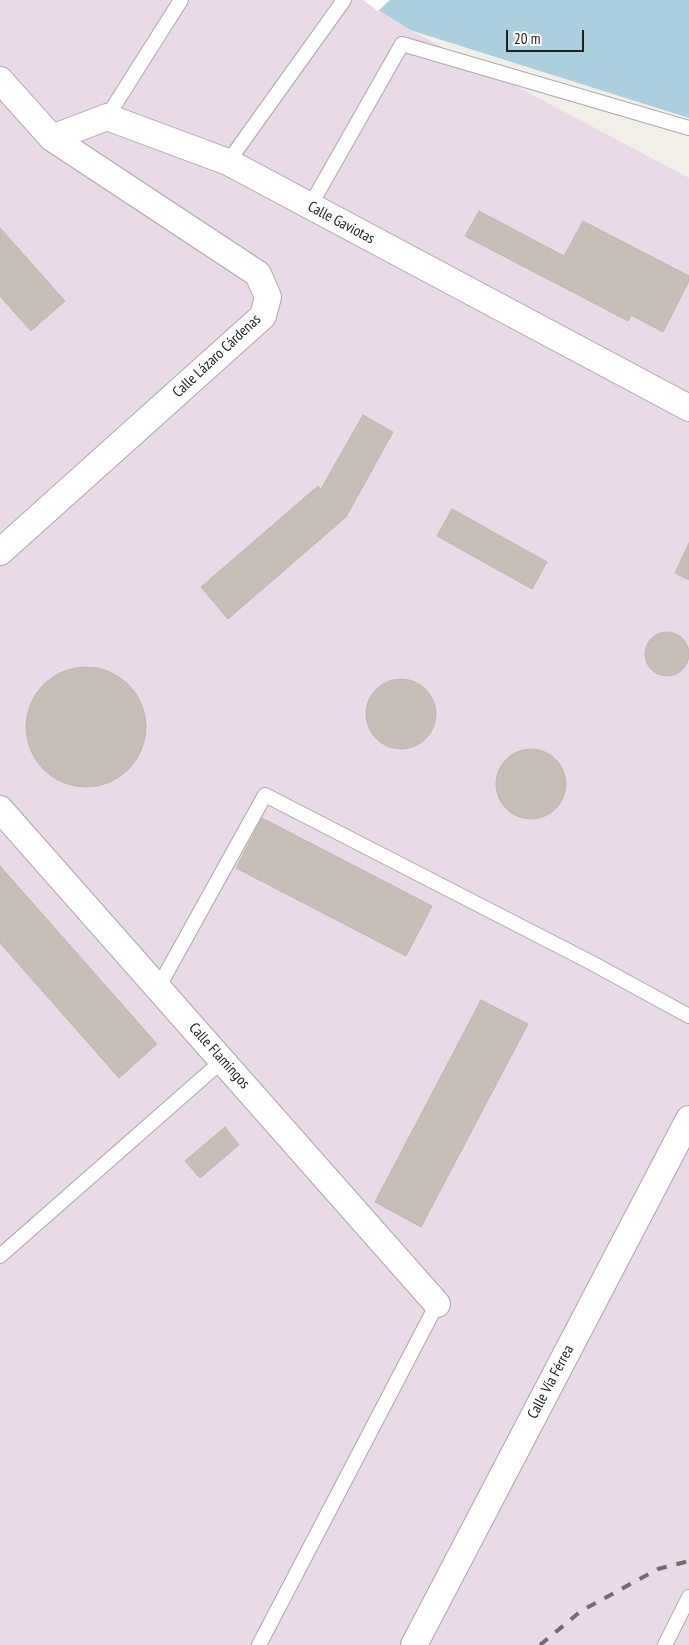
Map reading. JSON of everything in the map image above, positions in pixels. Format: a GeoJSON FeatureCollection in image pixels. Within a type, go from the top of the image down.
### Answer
{"type":"FeatureCollection","features":[{"type":"Feature","properties":{"kind":"street"},"geometry":{"type":"LineString","coordinates":[[0,80],[52,138],[107,117]]}},
{"type":"Feature","properties":{"kind":"street","name":"Calle Gaviotas"},"geometry":{"type":"LineString","coordinates":[[107,117],[228,162],[689,408]]}},
{"type":"Feature","properties":{"kind":"street","name":"Calle Lázaro Cárdenas"},"geometry":{"type":"LineString","coordinates":[[0,552],[263,316],[268,297],[258,274],[52,138]]}},
{"type":"Feature","properties":{"kind":"street","name":"Calle Flamingos"},"geometry":{"type":"LineString","coordinates":[[0,809],[437,1304]]}},
{"type":"Feature","properties":{"kind":"street","name":"Calle Vía Férrea"},"geometry":{"type":"LineString","coordinates":[[414,1645],[689,1119]]}},
{"type":"Feature","properties":{"kind":"lane"},"geometry":{"type":"LineString","coordinates":[[107,117],[181,0]]}},
{"type":"Feature","properties":{"kind":"lane"},"geometry":{"type":"LineString","coordinates":[[228,162],[344,0]]}},
{"type":"Feature","properties":{"kind":"lane"},"geometry":{"type":"LineString","coordinates":[[310,206],[402,44],[689,128]]}},
{"type":"Feature","properties":{"kind":"lane"},"geometry":{"type":"LineString","coordinates":[[158,988],[264,795],[592,963],[689,1016]]}},
{"type":"Feature","properties":{"kind":"lane"},"geometry":{"type":"LineString","coordinates":[[0,1256],[222,1061]]}},
{"type":"Feature","properties":{"kind":"lane"},"geometry":{"type":"LineString","coordinates":[[260,1645],[437,1304]]}},
{"type":"Feature","properties":{"kind":"lane"},"geometry":{"type":"LineString","coordinates":[[665,1645],[689,1597]]}},
{"type":"Feature","properties":{"kind":"shaded area"},"geometry":{"type":"Polygon","coordinates":[[[0,0],[363,0],[410,30],[689,178],[689,1645],[0,1645],[0,0]]]}},
{"type":"Feature","properties":{"kind":"water"},"geometry":{"type":"Polygon","coordinates":[[[363,0],[689,0],[689,118],[410,30],[363,0]]]}},
{"type":"Feature","properties":{"kind":"pier"},"geometry":{"type":"Polygon","coordinates":[[[363,0],[390,0],[378,11],[363,0]]]}},
{"type":"Feature","properties":{"kind":"building"},"geometry":{"type":"Polygon","coordinates":[[[479,211],[564,256],[583,221],[689,276],[689,281],[663,332],[631,315],[628,321],[465,236],[479,211]]]}},
{"type":"Feature","properties":{"kind":"building"},"geometry":{"type":"Polygon","coordinates":[[[0,228],[65,301],[31,331],[0,296],[0,228]]]}},
{"type":"Feature","properties":{"kind":"building"},"geometry":{"type":"Polygon","coordinates":[[[363,415],[393,432],[346,517],[228,619],[201,587],[318,486],[321,489],[363,415]]]}},
{"type":"Feature","properties":{"kind":"building"},"geometry":{"type":"Polygon","coordinates":[[[452,509],[547,562],[532,589],[437,536],[452,509]]]}},
{"type":"Feature","properties":{"kind":"building"},"geometry":{"type":"Polygon","coordinates":[[[689,543],[689,580],[675,573],[689,543]]]}},
{"type":"Feature","properties":{"kind":"building"},"geometry":{"type":"Polygon","coordinates":[[[671,632],[683,638],[688,645],[688,663],[683,670],[676,675],[663,676],[655,673],[648,666],[645,650],[648,642],[655,635],[671,632]]]}},
{"type":"Feature","properties":{"kind":"building"},"geometry":{"type":"Polygon","coordinates":[[[86,667],[109,671],[129,684],[142,704],[146,727],[142,750],[129,770],[109,783],[86,787],[63,783],[43,770],[30,750],[26,727],[30,704],[43,684],[63,671],[86,667]]]}},
{"type":"Feature","properties":{"kind":"building"},"geometry":{"type":"Polygon","coordinates":[[[401,679],[420,685],[430,695],[436,714],[430,733],[420,743],[401,749],[382,743],[372,733],[366,714],[372,695],[382,685],[401,679]]]}},
{"type":"Feature","properties":{"kind":"building"},"geometry":{"type":"Polygon","coordinates":[[[531,749],[550,755],[560,765],[566,784],[560,803],[550,813],[531,819],[512,813],[502,803],[496,784],[502,765],[512,755],[531,749]]]}},
{"type":"Feature","properties":{"kind":"building"},"geometry":{"type":"Polygon","coordinates":[[[262,818],[432,906],[406,956],[236,868],[262,818]]]}},
{"type":"Feature","properties":{"kind":"building"},"geometry":{"type":"Polygon","coordinates":[[[0,866],[157,1044],[119,1078],[0,943],[0,866]]]}},
{"type":"Feature","properties":{"kind":"building"},"geometry":{"type":"Polygon","coordinates":[[[481,1000],[528,1024],[421,1227],[375,1202],[481,1000]]]}},
{"type":"Feature","properties":{"kind":"building"},"geometry":{"type":"Polygon","coordinates":[[[225,1127],[239,1145],[200,1178],[185,1161],[225,1127]]]}},
{"type":"Feature","properties":{"kind":"railway"},"geometry":{"type":"LineString","coordinates":[[540,1645],[581,1611],[658,1569],[689,1561]]}}]}
